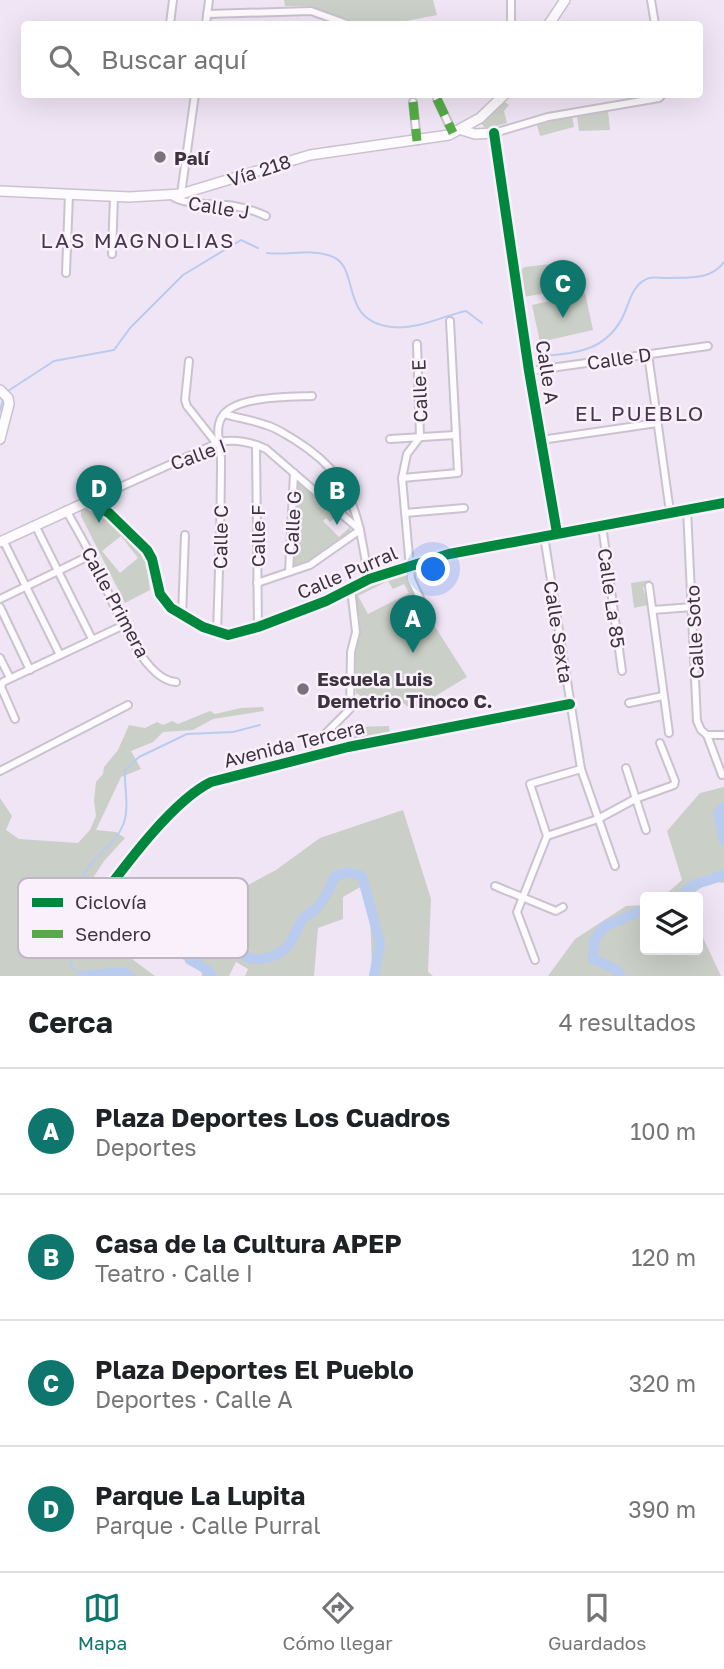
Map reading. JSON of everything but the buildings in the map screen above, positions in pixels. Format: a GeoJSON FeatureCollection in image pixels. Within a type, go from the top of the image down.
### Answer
{"type":"FeatureCollection","features":[{"type":"Feature","properties":{"kind":"street"},"geometry":{"type":"LineString","coordinates":[[170,21],[173,0]]}},
{"type":"Feature","properties":{"kind":"street"},"geometry":{"type":"LineString","coordinates":[[206,21],[209,0]]}},
{"type":"Feature","properties":{"kind":"street"},"geometry":{"type":"LineString","coordinates":[[511,0],[511,21]]}},
{"type":"Feature","properties":{"kind":"street"},"geometry":{"type":"LineString","coordinates":[[551,21],[565,0]]}},
{"type":"Feature","properties":{"kind":"street"},"geometry":{"type":"LineString","coordinates":[[651,0],[654,21]]}},
{"type":"Feature","properties":{"kind":"street"},"geometry":{"type":"LineString","coordinates":[[207,14],[311,11],[339,21]]}},
{"type":"Feature","properties":{"kind":"street"},"geometry":{"type":"LineString","coordinates":[[176,195],[194,98]]}},
{"type":"Feature","properties":{"kind":"street","name":"Vía 218"},"geometry":{"type":"LineString","coordinates":[[0,191],[114,196],[176,195],[310,155],[417,141],[457,132],[480,118],[501,98]]}},
{"type":"Feature","properties":{"kind":"street"},"geometry":{"type":"LineString","coordinates":[[437,99],[457,132],[475,134],[494,133],[548,117],[659,98]]}},
{"type":"Feature","properties":{"kind":"street"},"geometry":{"type":"LineString","coordinates":[[413,102],[417,141]]}},
{"type":"Feature","properties":{"kind":"street","name":"Calle A"},"geometry":{"type":"LineString","coordinates":[[494,133],[529,371],[557,533]]}},
{"type":"Feature","properties":{"kind":"street"},"geometry":{"type":"LineString","coordinates":[[66,273],[69,194]]}},
{"type":"Feature","properties":{"kind":"street","name":"Calle J"},"geometry":{"type":"LineString","coordinates":[[176,195],[181,201],[234,206],[266,216]]}},
{"type":"Feature","properties":{"kind":"street"},"geometry":{"type":"LineString","coordinates":[[112,254],[114,196]]}},
{"type":"Feature","properties":{"kind":"street"},"geometry":{"type":"LineString","coordinates":[[402,478],[458,473],[450,321]]}},
{"type":"Feature","properties":{"kind":"street","name":"Calle E"},"geometry":{"type":"LineString","coordinates":[[417,344],[420,437]]}},
{"type":"Feature","properties":{"kind":"street","name":"Calle D"},"geometry":{"type":"LineString","coordinates":[[529,371],[708,346]]}},
{"type":"Feature","properties":{"kind":"street"},"geometry":{"type":"LineString","coordinates":[[648,354],[670,512]]}},
{"type":"Feature","properties":{"kind":"street"},"geometry":{"type":"LineString","coordinates":[[189,361],[187,406],[218,443]]}},
{"type":"Feature","properties":{"kind":"street"},"geometry":{"type":"LineString","coordinates":[[0,439],[9,404],[3,393]]}},
{"type":"Feature","properties":{"kind":"street"},"geometry":{"type":"LineString","coordinates":[[224,414],[250,401],[312,396]]}},
{"type":"Feature","properties":{"kind":"street"},"geometry":{"type":"LineString","coordinates":[[224,414],[268,425],[316,454],[338,477],[354,506],[369,579]]}},
{"type":"Feature","properties":{"kind":"street","name":"Calle C"},"geometry":{"type":"LineString","coordinates":[[217,632],[221,514],[218,429],[224,414]]}},
{"type":"Feature","properties":{"kind":"street"},"geometry":{"type":"LineString","coordinates":[[541,440],[657,423]]}},
{"type":"Feature","properties":{"kind":"street"},"geometry":{"type":"LineString","coordinates":[[390,439],[456,435]]}},
{"type":"Feature","properties":{"kind":"street"},"geometry":{"type":"LineString","coordinates":[[420,437],[407,454],[402,478],[411,579],[420,598]]}},
{"type":"Feature","properties":{"kind":"street","name":"Calle I"},"geometry":{"type":"LineString","coordinates":[[89,501],[218,443],[232,441],[266,449],[360,530]]}},
{"type":"Feature","properties":{"kind":"street","name":"Calle F"},"geometry":{"type":"LineString","coordinates":[[256,445],[258,627]]}},
{"type":"Feature","properties":{"kind":"street","name":"Calle G"},"geometry":{"type":"LineString","coordinates":[[289,572],[294,473]]}},
{"type":"Feature","properties":{"kind":"street"},"geometry":{"type":"LineString","coordinates":[[61,655],[1,541],[89,501],[109,513],[147,550],[152,559],[160,594],[171,608],[217,632]]}},
{"type":"Feature","properties":{"kind":"street","name":"Calle Purral"},"geometry":{"type":"LineString","coordinates":[[217,632],[228,635],[258,627],[326,601],[369,579],[449,554],[724,503]]}},
{"type":"Feature","properties":{"kind":"street"},"geometry":{"type":"LineString","coordinates":[[405,513],[464,509]]}},
{"type":"Feature","properties":{"kind":"street","name":"Calle Soto"},"geometry":{"type":"LineString","coordinates":[[687,509],[697,721],[706,735],[722,775]]}},
{"type":"Feature","properties":{"kind":"street","name":"Calle Primera"},"geometry":{"type":"LineString","coordinates":[[66,510],[137,649],[161,677],[167,681],[176,681]]}},
{"type":"Feature","properties":{"kind":"street","name":"Calle La 85"},"geometry":{"type":"LineString","coordinates":[[602,524],[622,671]]}},
{"type":"Feature","properties":{"kind":"street"},"geometry":{"type":"LineString","coordinates":[[35,525],[60,570],[92,639]]}},
{"type":"Feature","properties":{"kind":"street"},"geometry":{"type":"LineString","coordinates":[[257,583],[310,565],[360,530]]}},
{"type":"Feature","properties":{"kind":"street"},"geometry":{"type":"LineString","coordinates":[[182,615],[185,535]]}},
{"type":"Feature","properties":{"kind":"street","name":"Calle Sexta"},"geometry":{"type":"LineString","coordinates":[[544,536],[581,769],[615,866]]}},
{"type":"Feature","properties":{"kind":"street"},"geometry":{"type":"LineString","coordinates":[[0,599],[91,555]]}},
{"type":"Feature","properties":{"kind":"street"},"geometry":{"type":"LineString","coordinates":[[649,586],[669,733]]}},
{"type":"Feature","properties":{"kind":"street"},"geometry":{"type":"LineString","coordinates":[[313,755],[320,739],[350,709],[351,652],[356,632],[351,589]]}},
{"type":"Feature","properties":{"kind":"street"},"geometry":{"type":"LineString","coordinates":[[0,607],[30,670]]}},
{"type":"Feature","properties":{"kind":"street"},"geometry":{"type":"LineString","coordinates":[[653,610],[692,607]]}},
{"type":"Feature","properties":{"kind":"street"},"geometry":{"type":"LineString","coordinates":[[15,719],[1,687],[3,682],[124,625]]}},
{"type":"Feature","properties":{"kind":"street"},"geometry":{"type":"LineString","coordinates":[[0,658],[10,678]]}},
{"type":"Feature","properties":{"kind":"street"},"geometry":{"type":"LineString","coordinates":[[629,703],[663,696]]}},
{"type":"Feature","properties":{"kind":"street","name":"Avenida Tercera"},"geometry":{"type":"LineString","coordinates":[[117,878],[152,834],[194,792],[218,780],[382,739],[570,704]]}},
{"type":"Feature","properties":{"kind":"street"},"geometry":{"type":"LineString","coordinates":[[0,771],[128,705]]}},
{"type":"Feature","properties":{"kind":"street"},"geometry":{"type":"LineString","coordinates":[[706,735],[724,735]]}},
{"type":"Feature","properties":{"kind":"street"},"geometry":{"type":"LineString","coordinates":[[547,836],[598,819],[635,799],[674,785],[675,781],[660,743]]}},
{"type":"Feature","properties":{"kind":"street"},"geometry":{"type":"LineString","coordinates":[[626,768],[646,830]]}},
{"type":"Feature","properties":{"kind":"street"},"geometry":{"type":"LineString","coordinates":[[535,960],[517,912],[547,836],[530,784],[581,769]]}},
{"type":"Feature","properties":{"kind":"street"},"geometry":{"type":"LineString","coordinates":[[495,886],[556,911],[563,907]]}},
{"type":"Feature","properties":{"kind":"shaded area"},"geometry":{"type":"Polygon","coordinates":[[[284,0],[433,0],[437,15],[406,21],[346,21],[308,6],[285,6],[284,0]]]}},
{"type":"Feature","properties":{"kind":"shaded area"},"geometry":{"type":"Polygon","coordinates":[[[502,100],[509,105],[504,111],[507,123],[486,129],[480,122],[502,100]]]}},
{"type":"Feature","properties":{"kind":"shaded area"},"geometry":{"type":"Polygon","coordinates":[[[608,111],[610,130],[579,131],[577,116],[608,111]]]}},
{"type":"Feature","properties":{"kind":"shaded area"},"geometry":{"type":"Polygon","coordinates":[[[572,116],[574,127],[540,136],[537,125],[572,116]]]}},
{"type":"Feature","properties":{"kind":"shaded area"},"geometry":{"type":"Polygon","coordinates":[[[550,264],[554,292],[523,297],[520,270],[550,264]]]}},
{"type":"Feature","properties":{"kind":"shaded area"},"geometry":{"type":"Polygon","coordinates":[[[585,293],[593,330],[540,342],[532,305],[585,293]]]}},
{"type":"Feature","properties":{"kind":"shaded area"},"geometry":{"type":"Polygon","coordinates":[[[298,482],[338,515],[330,522],[326,518],[323,521],[339,537],[350,527],[351,534],[310,563],[292,569],[298,482]]]}},
{"type":"Feature","properties":{"kind":"shaded area"},"geometry":{"type":"Polygon","coordinates":[[[90,507],[105,516],[145,555],[150,590],[125,603],[81,516],[81,510],[90,507]],[[121,536],[102,551],[120,573],[138,558],[121,536]]]}},
{"type":"Feature","properties":{"kind":"shaded area"},"geometry":{"type":"Polygon","coordinates":[[[401,572],[406,575],[415,595],[467,677],[412,710],[398,699],[378,706],[356,693],[358,590],[401,572]],[[388,581],[358,596],[368,614],[409,593],[404,584],[393,589],[388,581]]]}},
{"type":"Feature","properties":{"kind":"shaded area"},"geometry":{"type":"Polygon","coordinates":[[[651,580],[643,588],[648,605],[634,608],[631,583],[651,580]]]}},
{"type":"Feature","properties":{"kind":"shaded area"},"geometry":{"type":"Polygon","coordinates":[[[263,707],[264,711],[213,719],[193,730],[163,732],[153,742],[131,751],[141,769],[121,777],[96,830],[116,832],[125,838],[93,878],[18,878],[18,958],[130,958],[155,976],[0,976],[0,798],[12,816],[6,830],[19,839],[78,843],[90,830],[96,816],[96,782],[118,750],[129,725],[145,728],[157,722],[163,725],[172,721],[178,724],[210,711],[215,714],[241,708],[263,707]]]}},
{"type":"Feature","properties":{"kind":"shaded area"},"geometry":{"type":"Polygon","coordinates":[[[389,726],[390,734],[355,741],[352,730],[330,735],[329,733],[352,727],[389,726]]]}},
{"type":"Feature","properties":{"kind":"shaded area"},"geometry":{"type":"Polygon","coordinates":[[[724,787],[724,883],[710,881],[696,892],[669,892],[682,880],[667,831],[700,793],[724,787]]]}},
{"type":"Feature","properties":{"kind":"shaded area"},"geometry":{"type":"Polygon","coordinates":[[[403,810],[431,899],[428,972],[433,976],[369,976],[372,969],[369,882],[343,897],[343,919],[318,928],[314,976],[245,976],[248,969],[236,962],[229,976],[202,976],[201,970],[181,958],[248,958],[248,885],[276,870],[320,838],[403,810]]]}},
{"type":"Feature","properties":{"kind":"shaded area"},"geometry":{"type":"Polygon","coordinates":[[[640,905],[640,955],[703,955],[703,938],[721,976],[548,976],[575,939],[626,906],[640,905]]]}},
{"type":"Feature","properties":{"kind":"waterway"},"geometry":{"type":"LineString","coordinates":[[8,391],[54,361],[114,350],[130,328],[183,275],[241,240],[258,248]]}},
{"type":"Feature","properties":{"kind":"waterway"},"geometry":{"type":"LineString","coordinates":[[267,253],[315,253],[331,256],[340,262],[346,271],[357,305],[364,315],[375,323],[392,327],[411,326],[466,311],[482,323]]}},
{"type":"Feature","properties":{"kind":"waterway"},"geometry":{"type":"LineString","coordinates":[[541,356],[567,354],[601,342],[618,325],[633,292],[644,280],[705,275],[724,262]]}},
{"type":"Feature","properties":{"kind":"waterway"},"geometry":{"type":"LineString","coordinates":[[0,411],[3,399]]}},
{"type":"Feature","properties":{"kind":"waterway"},"geometry":{"type":"LineString","coordinates":[[82,878],[123,825],[126,805],[125,770],[139,757],[187,734],[233,732],[260,725]]}},
{"type":"Feature","properties":{"kind":"waterway"},"geometry":{"type":"LineString","coordinates":[[724,807],[718,813],[724,841]]}},
{"type":"Feature","properties":{"kind":"waterway"},"geometry":{"type":"LineString","coordinates":[[248,958],[264,959],[286,948],[303,919],[319,905],[335,876],[348,872],[362,876],[380,943],[374,976]]}},
{"type":"Feature","properties":{"kind":"waterway"},"geometry":{"type":"LineString","coordinates":[[686,892],[695,885],[724,874]]}},
{"type":"Feature","properties":{"kind":"waterway"},"geometry":{"type":"LineString","coordinates":[[620,976],[616,969],[593,959],[594,940],[604,927],[640,911]]}},
{"type":"Feature","properties":{"kind":"waterway"},"geometry":{"type":"LineString","coordinates":[[71,958],[72,968],[84,976]]}},
{"type":"Feature","properties":{"kind":"waterway"},"geometry":{"type":"LineString","coordinates":[[191,958],[212,976]]}},
{"type":"Feature","properties":{"kind":"waterway"},"geometry":{"type":"LineString","coordinates":[[83,976],[123,972],[130,976]]}},
{"type":"Feature","properties":{"kind":"marked path"},"geometry":{"type":"LineString","coordinates":[[437,99],[453,133]]}},
{"type":"Feature","properties":{"kind":"marked path"},"geometry":{"type":"LineString","coordinates":[[413,102],[417,141]]}},
{"type":"Feature","properties":{"kind":"cycle path"},"geometry":{"type":"LineString","coordinates":[[494,133],[529,371],[557,533]]}},
{"type":"Feature","properties":{"kind":"cycle path"},"geometry":{"type":"LineString","coordinates":[[89,501],[109,513],[147,550],[152,559],[160,594],[171,608],[203,627],[228,635],[258,627],[326,601],[369,579],[449,554],[724,503]]}},
{"type":"Feature","properties":{"kind":"cycle path"},"geometry":{"type":"LineString","coordinates":[[116,878],[160,824],[194,792],[211,782],[348,747],[570,704]]}},
{"type":"Feature","properties":{"kind":"place","name":"Palí"},"geometry":{"type":"Point","coordinates":[160,157]}},
{"type":"Feature","properties":{"kind":"place","name":"Plaza Deportes El Pueblo"},"geometry":{"type":"Point","coordinates":[563,318]}},
{"type":"Feature","properties":{"kind":"place","name":"Parque La Lupita"},"geometry":{"type":"Point","coordinates":[99,523]}},
{"type":"Feature","properties":{"kind":"place","name":"Casa de la Cultura APEP"},"geometry":{"type":"Point","coordinates":[337,525]}},
{"type":"Feature","properties":{"kind":"place","name":"Plaza Deportes Los Cuadros"},"geometry":{"type":"Point","coordinates":[413,653]}},
{"type":"Feature","properties":{"kind":"place","name":"Escuela Luis Demetrio Tinoco C."},"geometry":{"type":"Point","coordinates":[303,689]}},
{"type":"Feature","properties":{"kind":"district","name":"LAS MAGNOLIAS"},"geometry":{"type":"Point","coordinates":[138,240]}},
{"type":"Feature","properties":{"kind":"district","name":"EL PUEBLO"},"geometry":{"type":"Point","coordinates":[640,413]}}]}
